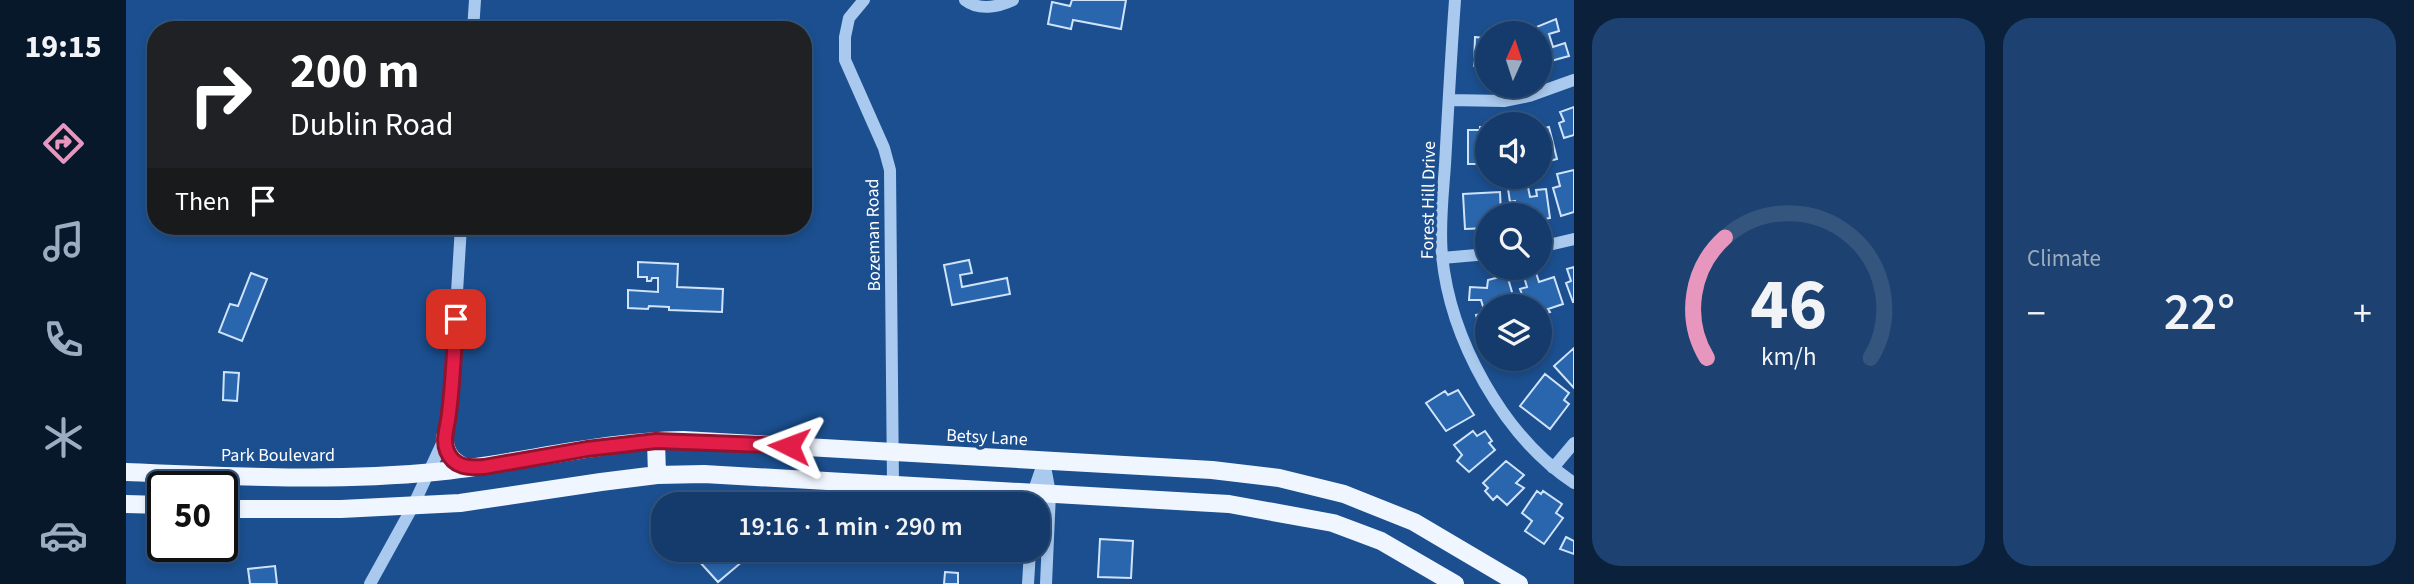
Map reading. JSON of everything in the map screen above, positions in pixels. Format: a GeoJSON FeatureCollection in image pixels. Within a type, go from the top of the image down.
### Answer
{"type":"FeatureCollection","features":[{"type":"Feature","properties":{"kind":"main road"},"geometry":{"type":"LineString","coordinates":[[445,437],[445,448],[450,457],[460,466],[468,468]]}},
{"type":"Feature","properties":{"kind":"main road","name":"Betsy Lane"},"geometry":{"type":"LineString","coordinates":[[430,472],[656,441],[763,444],[1212,470],[1279,478],[1344,494],[1414,522],[1520,584]]}},
{"type":"Feature","properties":{"kind":"main road"},"geometry":{"type":"LineString","coordinates":[[656,441],[657,475]]}},
{"type":"Feature","properties":{"kind":"main road","name":"Park Boulevard"},"geometry":{"type":"LineString","coordinates":[[126,472],[268,478],[430,472]]}},
{"type":"Feature","properties":{"kind":"main road"},"geometry":{"type":"LineString","coordinates":[[238,509],[341,509],[460,503],[657,475],[753,476],[982,492]]}},
{"type":"Feature","properties":{"kind":"main road"},"geometry":{"type":"LineString","coordinates":[[1050,497],[1229,504],[1323,521],[1381,541],[1455,584]]}},
{"type":"Feature","properties":{"kind":"main road"},"geometry":{"type":"LineString","coordinates":[[126,505],[147,506]]}},
{"type":"Feature","properties":{"kind":"street"},"geometry":{"type":"LineString","coordinates":[[474,21],[475,0]]}},
{"type":"Feature","properties":{"kind":"street","name":"Bozeman Road"},"geometry":{"type":"LineString","coordinates":[[864,0],[849,18],[845,37],[845,60],[884,148],[890,170],[892,484]]}},
{"type":"Feature","properties":{"kind":"street"},"geometry":{"type":"LineString","coordinates":[[965,0],[968,3],[999,6],[1013,0]]}},
{"type":"Feature","properties":{"kind":"street","name":"Forest Hill Drive"},"geometry":{"type":"LineString","coordinates":[[1455,0],[1441,239],[1450,301],[1485,383],[1514,428],[1553,468],[1574,483]]}},
{"type":"Feature","properties":{"kind":"street"},"geometry":{"type":"LineString","coordinates":[[1449,100],[1505,101],[1529,96],[1574,80]]}},
{"type":"Feature","properties":{"kind":"street"},"geometry":{"type":"LineString","coordinates":[[370,584],[413,506],[445,437],[451,391],[460,235]]}},
{"type":"Feature","properties":{"kind":"street"},"geometry":{"type":"LineString","coordinates":[[1552,244],[1574,239]]}},
{"type":"Feature","properties":{"kind":"street"},"geometry":{"type":"LineString","coordinates":[[1442,258],[1475,255]]}},
{"type":"Feature","properties":{"kind":"street"},"geometry":{"type":"LineString","coordinates":[[1553,468],[1574,443]]}},
{"type":"Feature","properties":{"kind":"street"},"geometry":{"type":"LineString","coordinates":[[1040,492],[1044,461]]}},
{"type":"Feature","properties":{"kind":"street"},"geometry":{"type":"LineString","coordinates":[[1028,584],[1029,562]]}},
{"type":"Feature","properties":{"kind":"street"},"geometry":{"type":"LineString","coordinates":[[1046,584],[1047,562]]}},
{"type":"Feature","properties":{"kind":"building"},"geometry":{"type":"Polygon","coordinates":[[[1072,0],[1126,0],[1121,29],[1073,20],[1071,29],[1048,24],[1052,2],[1070,6],[1072,0]]]}},
{"type":"Feature","properties":{"kind":"building"},"geometry":{"type":"Polygon","coordinates":[[[1556,19],[1559,31],[1552,33],[1551,21],[1556,19]]]}},
{"type":"Feature","properties":{"kind":"building"},"geometry":{"type":"Polygon","coordinates":[[[1565,43],[1569,56],[1552,61],[1552,44],[1553,47],[1565,43]]]}},
{"type":"Feature","properties":{"kind":"building"},"geometry":{"type":"Polygon","coordinates":[[[1574,107],[1574,135],[1564,138],[1559,123],[1564,121],[1560,112],[1574,107]]]}},
{"type":"Feature","properties":{"kind":"building"},"geometry":{"type":"Polygon","coordinates":[[[1468,130],[1475,130],[1475,164],[1468,164],[1468,130]]]}},
{"type":"Feature","properties":{"kind":"building"},"geometry":{"type":"Polygon","coordinates":[[[1552,139],[1557,159],[1552,160],[1552,139]]]}},
{"type":"Feature","properties":{"kind":"building"},"geometry":{"type":"Polygon","coordinates":[[[1574,170],[1574,212],[1561,216],[1553,188],[1560,186],[1557,174],[1574,170]]]}},
{"type":"Feature","properties":{"kind":"building"},"geometry":{"type":"Polygon","coordinates":[[[1508,189],[1528,189],[1530,197],[1537,196],[1536,190],[1546,189],[1548,203],[1510,202],[1508,189]]]}},
{"type":"Feature","properties":{"kind":"building"},"geometry":{"type":"Polygon","coordinates":[[[1500,192],[1500,203],[1475,203],[1475,229],[1465,229],[1463,194],[1500,192]]]}},
{"type":"Feature","properties":{"kind":"building"},"geometry":{"type":"Polygon","coordinates":[[[969,260],[972,273],[960,275],[962,287],[1007,278],[1010,294],[952,305],[944,265],[969,260]]]}},
{"type":"Feature","properties":{"kind":"building"},"geometry":{"type":"Polygon","coordinates":[[[638,262],[678,264],[677,287],[723,289],[722,312],[669,310],[669,307],[649,306],[648,309],[628,308],[628,290],[658,292],[658,278],[647,281],[647,277],[638,277],[638,262]]]}},
{"type":"Feature","properties":{"kind":"building"},"geometry":{"type":"Polygon","coordinates":[[[1574,267],[1573,302],[1566,283],[1571,281],[1567,269],[1574,267]]]}},
{"type":"Feature","properties":{"kind":"building"},"geometry":{"type":"Polygon","coordinates":[[[251,273],[267,279],[242,341],[219,332],[230,304],[238,306],[251,273]]]}},
{"type":"Feature","properties":{"kind":"building"},"geometry":{"type":"Polygon","coordinates":[[[1554,277],[1563,304],[1552,308],[1552,294],[1522,294],[1520,289],[1527,287],[1525,280],[1539,282],[1552,280],[1554,277]]]}},
{"type":"Feature","properties":{"kind":"building"},"geometry":{"type":"Polygon","coordinates":[[[1488,280],[1508,280],[1513,294],[1475,294],[1475,300],[1469,300],[1470,287],[1487,288],[1488,280]]]}},
{"type":"Feature","properties":{"kind":"building"},"geometry":{"type":"Polygon","coordinates":[[[1574,348],[1574,388],[1554,366],[1574,348]]]}},
{"type":"Feature","properties":{"kind":"building"},"geometry":{"type":"Polygon","coordinates":[[[224,372],[239,373],[237,401],[223,400],[224,372]]]}},
{"type":"Feature","properties":{"kind":"building"},"geometry":{"type":"Polygon","coordinates":[[[1545,374],[1569,393],[1564,400],[1569,404],[1550,429],[1520,406],[1545,374]]]}},
{"type":"Feature","properties":{"kind":"building"},"geometry":{"type":"Polygon","coordinates":[[[1458,390],[1474,415],[1446,431],[1426,403],[1445,391],[1448,395],[1458,390]]]}},
{"type":"Feature","properties":{"kind":"building"},"geometry":{"type":"Polygon","coordinates":[[[1473,431],[1477,436],[1485,431],[1495,450],[1469,472],[1457,461],[1462,455],[1454,445],[1473,431]]]}},
{"type":"Feature","properties":{"kind":"building"},"geometry":{"type":"Polygon","coordinates":[[[1506,461],[1524,475],[1516,483],[1524,488],[1507,505],[1497,496],[1493,500],[1485,491],[1488,488],[1483,483],[1506,461]]]}},
{"type":"Feature","properties":{"kind":"building"},"geometry":{"type":"Polygon","coordinates":[[[1537,491],[1541,494],[1543,491],[1562,504],[1556,513],[1563,518],[1544,544],[1525,531],[1532,521],[1522,513],[1537,491]]]}},
{"type":"Feature","properties":{"kind":"building"},"geometry":{"type":"Polygon","coordinates":[[[1566,537],[1574,541],[1574,554],[1560,549],[1566,537]]]}},
{"type":"Feature","properties":{"kind":"building"},"geometry":{"type":"Polygon","coordinates":[[[1100,539],[1133,541],[1131,578],[1098,577],[1100,539]]]}},
{"type":"Feature","properties":{"kind":"building"},"geometry":{"type":"Polygon","coordinates":[[[700,562],[742,562],[718,582],[700,562]]]}},
{"type":"Feature","properties":{"kind":"building"},"geometry":{"type":"Polygon","coordinates":[[[275,566],[277,584],[250,584],[248,569],[275,566]]]}},
{"type":"Feature","properties":{"kind":"building"},"geometry":{"type":"Polygon","coordinates":[[[945,572],[958,573],[958,584],[944,584],[945,572]]]}},
{"type":"Feature","properties":{"kind":"route"},"geometry":{"type":"LineString","coordinates":[[456,319],[449,415],[444,442],[450,457],[460,466],[484,467],[587,449],[656,441],[789,446]]}}]}
